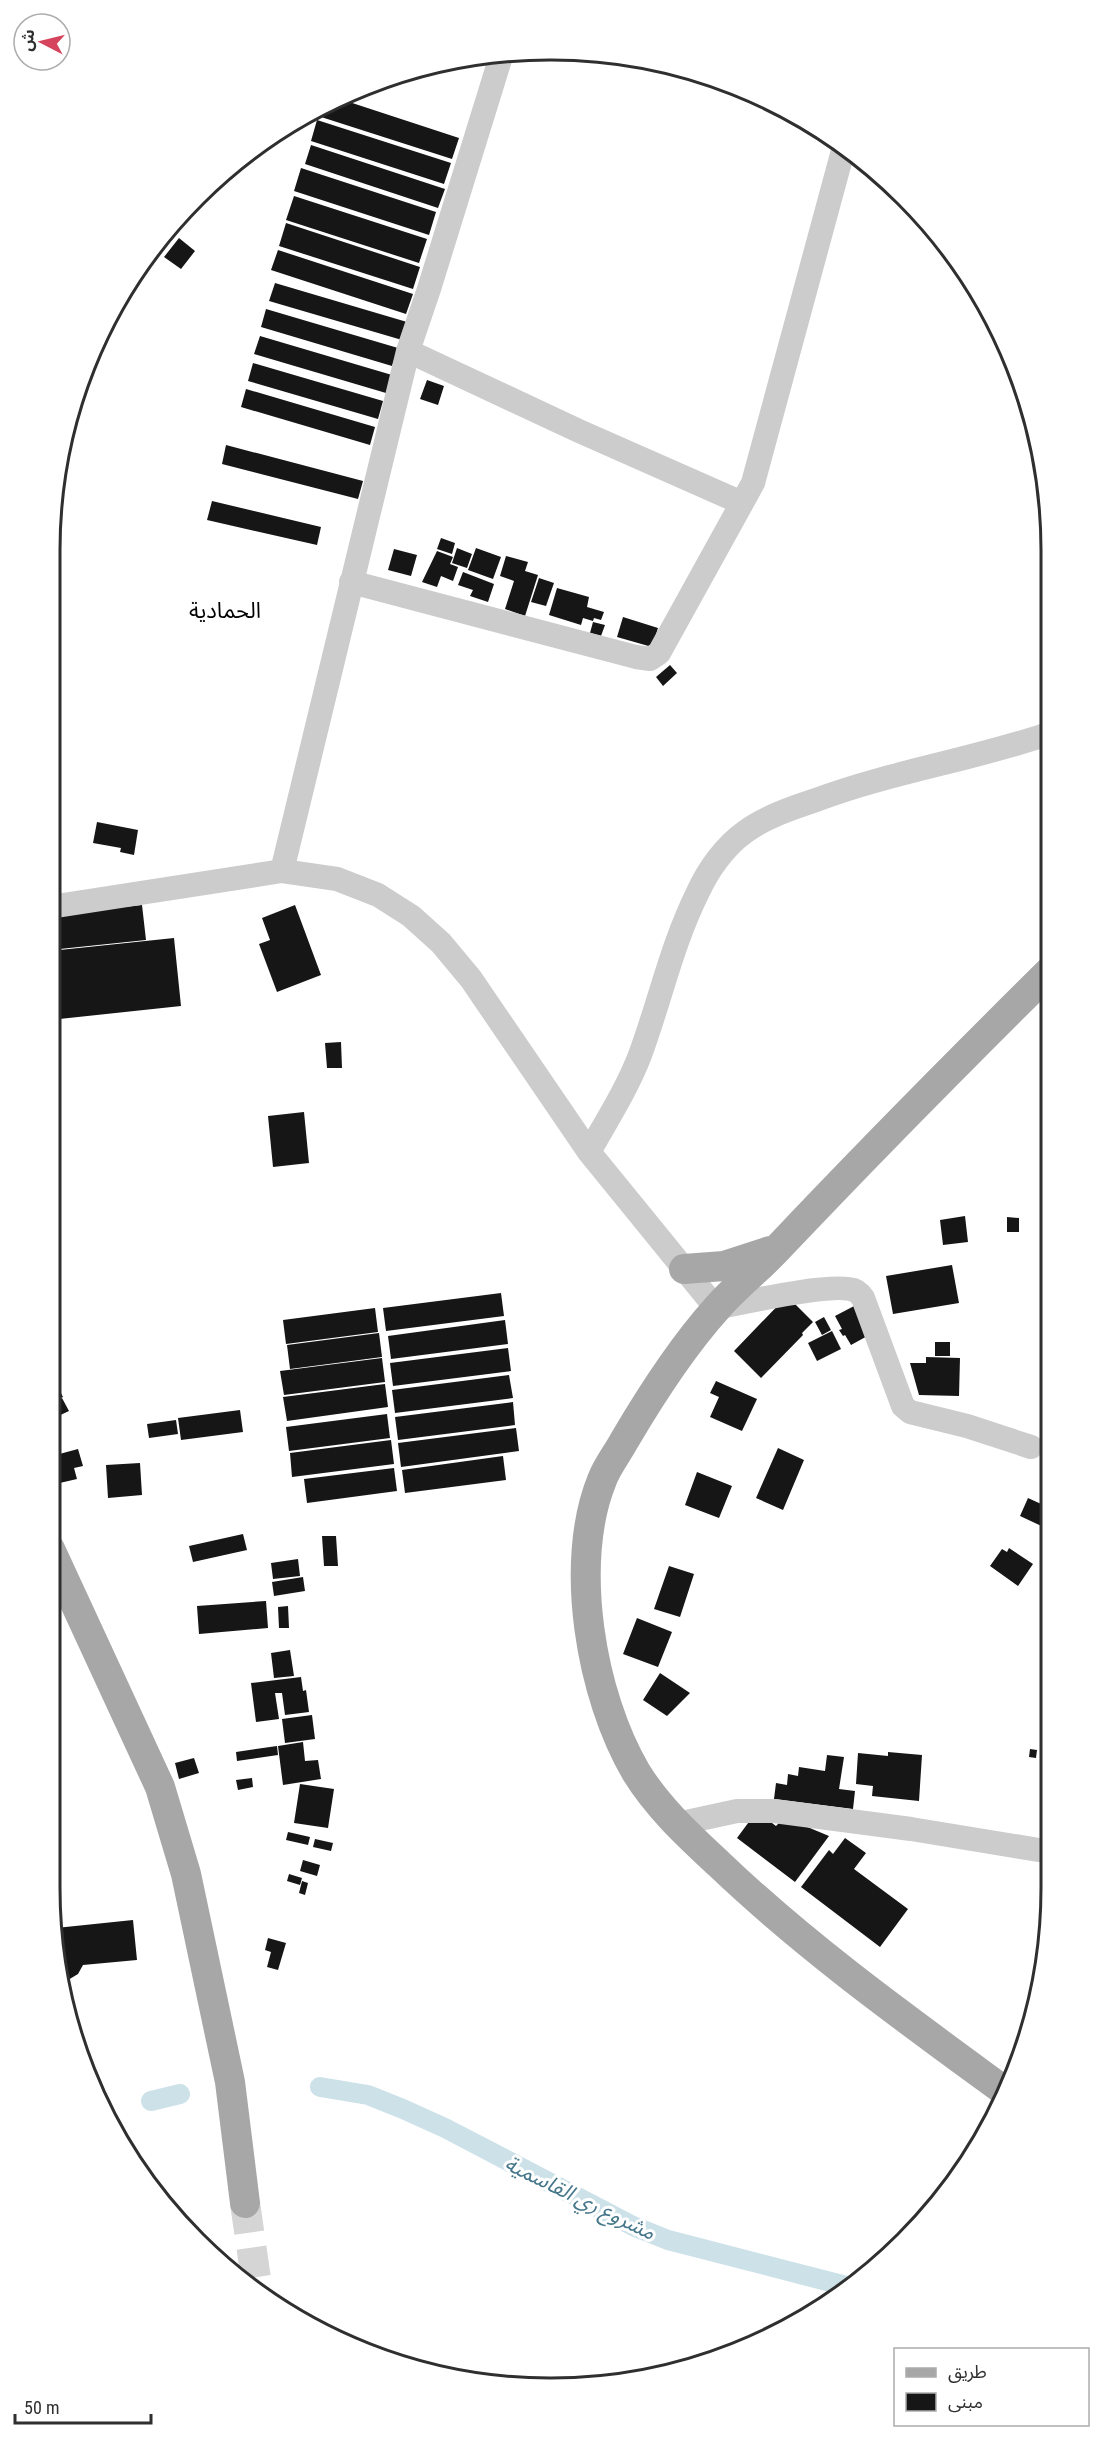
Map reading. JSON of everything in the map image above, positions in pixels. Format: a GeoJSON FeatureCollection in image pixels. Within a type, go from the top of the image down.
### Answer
{"type":"FeatureCollection","features":[{"type":"Feature","properties":{"kind":"main road"},"geometry":{"type":"LineString","coordinates":[[998,2087],[907,2019],[752,1896],[677,1824],[637,1773],[619,1738],[603,1693],[591,1643],[585,1586],[588,1529],[602,1479],[665,1374],[716,1308],[778,1248],[1041,980]]}},
{"type":"Feature","properties":{"kind":"main road"},"geometry":{"type":"LineString","coordinates":[[684,1269],[724,1266],[778,1248]]}},
{"type":"Feature","properties":{"kind":"main road"},"geometry":{"type":"LineString","coordinates":[[60,1571],[160,1787],[186,1874],[230,2082],[245,2203]]}},
{"type":"Feature","properties":{"kind":"street"},"geometry":{"type":"LineString","coordinates":[[282,871],[408,351],[499,63]]}},
{"type":"Feature","properties":{"kind":"street"},"geometry":{"type":"LineString","coordinates":[[351,582],[636,657],[650,659],[659,653],[753,483],[841,155]]}},
{"type":"Feature","properties":{"kind":"street"},"geometry":{"type":"LineString","coordinates":[[408,351],[579,431],[742,503]]}},
{"type":"Feature","properties":{"kind":"street"},"geometry":{"type":"LineString","coordinates":[[589,1152],[625,1090],[639,1057],[678,938],[698,890],[722,853],[746,831],[789,809],[860,784],[958,761],[1041,736]]}},
{"type":"Feature","properties":{"kind":"street"},"geometry":{"type":"LineString","coordinates":[[60,905],[282,871],[337,879],[378,895],[411,916],[441,943],[471,979],[589,1152],[716,1308],[790,1294],[844,1289],[856,1291],[863,1298],[903,1406],[910,1412],[966,1426],[1031,1447]]}},
{"type":"Feature","properties":{"kind":"street"},"geometry":{"type":"LineString","coordinates":[[677,1824],[737,1811],[774,1811],[910,1829],[1041,1850]]}},
{"type":"Feature","properties":{"kind":"building"},"geometry":{"type":"Polygon","coordinates":[[[351,103],[459,138],[452,159],[322,117],[351,103]]]}},
{"type":"Feature","properties":{"kind":"building"},"geometry":{"type":"Polygon","coordinates":[[[317,120],[451,163],[444,184],[311,141],[317,120]]]}},
{"type":"Feature","properties":{"kind":"building"},"geometry":{"type":"Polygon","coordinates":[[[311,145],[445,189],[438,208],[305,164],[311,145]]]}},
{"type":"Feature","properties":{"kind":"building"},"geometry":{"type":"Polygon","coordinates":[[[301,168],[436,212],[429,235],[294,191],[301,168]]]}},
{"type":"Feature","properties":{"kind":"building"},"geometry":{"type":"Polygon","coordinates":[[[294,196],[427,239],[419,263],[286,220],[294,196]]]}},
{"type":"Feature","properties":{"kind":"building"},"geometry":{"type":"Polygon","coordinates":[[[286,223],[420,267],[413,289],[279,246],[286,223]]]}},
{"type":"Feature","properties":{"kind":"building"},"geometry":{"type":"Polygon","coordinates":[[[179,238],[195,251],[181,269],[164,257],[179,238]]]}},
{"type":"Feature","properties":{"kind":"building"},"geometry":{"type":"Polygon","coordinates":[[[278,250],[413,294],[406,314],[271,270],[278,250]]]}},
{"type":"Feature","properties":{"kind":"building"},"geometry":{"type":"Polygon","coordinates":[[[275,283],[407,322],[402,340],[269,301],[275,283]]]}},
{"type":"Feature","properties":{"kind":"building"},"geometry":{"type":"Polygon","coordinates":[[[266,309],[398,348],[392,366],[261,327],[266,309]]]}},
{"type":"Feature","properties":{"kind":"building"},"geometry":{"type":"Polygon","coordinates":[[[260,336],[392,375],[386,393],[254,354],[260,336]]]}},
{"type":"Feature","properties":{"kind":"building"},"geometry":{"type":"Polygon","coordinates":[[[253,363],[383,401],[378,419],[248,381],[253,363]]]}},
{"type":"Feature","properties":{"kind":"building"},"geometry":{"type":"Polygon","coordinates":[[[427,380],[444,386],[438,405],[420,399],[427,380]]]}},
{"type":"Feature","properties":{"kind":"building"},"geometry":{"type":"Polygon","coordinates":[[[246,389],[375,427],[370,445],[241,407],[246,389]]]}},
{"type":"Feature","properties":{"kind":"building"},"geometry":{"type":"Polygon","coordinates":[[[226,445],[363,481],[358,499],[222,464],[226,445]]]}},
{"type":"Feature","properties":{"kind":"building"},"geometry":{"type":"Polygon","coordinates":[[[212,501],[321,527],[317,545],[207,520],[212,501]]]}},
{"type":"Feature","properties":{"kind":"building"},"geometry":{"type":"Polygon","coordinates":[[[441,538],[455,543],[452,554],[437,549],[441,538]]]}},
{"type":"Feature","properties":{"kind":"building"},"geometry":{"type":"Polygon","coordinates":[[[457,548],[472,554],[467,568],[452,563],[457,548]]]}},
{"type":"Feature","properties":{"kind":"building"},"geometry":{"type":"Polygon","coordinates":[[[476,548],[501,557],[493,579],[468,570],[476,548]]]}},
{"type":"Feature","properties":{"kind":"building"},"geometry":{"type":"Polygon","coordinates":[[[394,549],[417,555],[411,576],[388,570],[394,549]]]}},
{"type":"Feature","properties":{"kind":"building"},"geometry":{"type":"Polygon","coordinates":[[[437,551],[453,557],[450,564],[458,567],[453,581],[441,576],[437,587],[422,582],[437,551]]]}},
{"type":"Feature","properties":{"kind":"building"},"geometry":{"type":"Polygon","coordinates":[[[506,556],[528,562],[525,571],[538,575],[525,616],[505,609],[514,581],[500,576],[506,556]]]}},
{"type":"Feature","properties":{"kind":"building"},"geometry":{"type":"Polygon","coordinates":[[[463,572],[494,584],[488,602],[470,596],[473,590],[458,585],[463,572]]]}},
{"type":"Feature","properties":{"kind":"building"},"geometry":{"type":"Polygon","coordinates":[[[539,578],[554,583],[546,606],[531,602],[539,578]]]}},
{"type":"Feature","properties":{"kind":"building"},"geometry":{"type":"Polygon","coordinates":[[[557,588],[589,597],[587,607],[604,612],[601,620],[594,618],[593,621],[583,618],[581,625],[549,615],[557,588]]]}},
{"type":"Feature","properties":{"kind":"building"},"geometry":{"type":"Polygon","coordinates":[[[623,617],[658,628],[652,647],[617,637],[623,617]]]}},
{"type":"Feature","properties":{"kind":"building"},"geometry":{"type":"Polygon","coordinates":[[[593,622],[605,625],[601,636],[590,633],[593,622]]]}},
{"type":"Feature","properties":{"kind":"building"},"geometry":{"type":"Polygon","coordinates":[[[670,665],[677,673],[663,686],[656,677],[670,665]]]}},
{"type":"Feature","properties":{"kind":"building"},"geometry":{"type":"Polygon","coordinates":[[[97,822],[138,830],[134,855],[120,852],[121,848],[93,843],[97,822]]]}},
{"type":"Feature","properties":{"kind":"building"},"geometry":{"type":"Polygon","coordinates":[[[142,905],[146,940],[60,949],[60,914],[142,905]]]}},
{"type":"Feature","properties":{"kind":"building"},"geometry":{"type":"Polygon","coordinates":[[[295,905],[321,975],[277,992],[259,944],[270,940],[262,918],[295,905]]]}},
{"type":"Feature","properties":{"kind":"building"},"geometry":{"type":"Polygon","coordinates":[[[174,938],[181,1006],[60,1019],[60,950],[174,938]]]}},
{"type":"Feature","properties":{"kind":"building"},"geometry":{"type":"Polygon","coordinates":[[[341,1042],[342,1068],[327,1068],[325,1043],[341,1042]]]}},
{"type":"Feature","properties":{"kind":"building"},"geometry":{"type":"Polygon","coordinates":[[[304,1112],[309,1163],[273,1167],[268,1116],[304,1112]]]}},
{"type":"Feature","properties":{"kind":"building"},"geometry":{"type":"Polygon","coordinates":[[[965,1216],[968,1242],[943,1245],[940,1220],[965,1216]]]}},
{"type":"Feature","properties":{"kind":"building"},"geometry":{"type":"Polygon","coordinates":[[[1007,1217],[1019,1218],[1019,1232],[1007,1232],[1007,1217]]]}},
{"type":"Feature","properties":{"kind":"building"},"geometry":{"type":"Polygon","coordinates":[[[952,1265],[959,1303],[893,1314],[886,1276],[952,1265]]]}},
{"type":"Feature","properties":{"kind":"building"},"geometry":{"type":"Polygon","coordinates":[[[501,1293],[504,1316],[386,1331],[383,1308],[501,1293]]]}},
{"type":"Feature","properties":{"kind":"building"},"geometry":{"type":"Polygon","coordinates":[[[787,1296],[813,1322],[761,1378],[734,1351],[787,1296]]]}},
{"type":"Feature","properties":{"kind":"building"},"geometry":{"type":"Polygon","coordinates":[[[856,1305],[871,1334],[851,1345],[839,1330],[842,1329],[835,1316],[856,1305]]]}},
{"type":"Feature","properties":{"kind":"building"},"geometry":{"type":"Polygon","coordinates":[[[375,1308],[378,1332],[286,1344],[283,1320],[375,1308]]]}},
{"type":"Feature","properties":{"kind":"building"},"geometry":{"type":"Polygon","coordinates":[[[824,1317],[831,1330],[822,1335],[815,1322],[824,1317]]]}},
{"type":"Feature","properties":{"kind":"building"},"geometry":{"type":"Polygon","coordinates":[[[505,1320],[508,1344],[391,1359],[388,1336],[505,1320]]]}},
{"type":"Feature","properties":{"kind":"building"},"geometry":{"type":"Polygon","coordinates":[[[832,1331],[841,1349],[817,1361],[808,1343],[832,1331]]]}},
{"type":"Feature","properties":{"kind":"building"},"geometry":{"type":"Polygon","coordinates":[[[379,1333],[382,1357],[290,1369],[287,1345],[379,1333]]]}},
{"type":"Feature","properties":{"kind":"building"},"geometry":{"type":"Polygon","coordinates":[[[935,1342],[950,1342],[950,1356],[935,1356],[935,1342]]]}},
{"type":"Feature","properties":{"kind":"building"},"geometry":{"type":"Polygon","coordinates":[[[508,1348],[511,1371],[393,1386],[390,1363],[508,1348]]]}},
{"type":"Feature","properties":{"kind":"building"},"geometry":{"type":"Polygon","coordinates":[[[926,1357],[960,1358],[959,1396],[919,1395],[910,1363],[926,1363],[926,1357]]]}},
{"type":"Feature","properties":{"kind":"building"},"geometry":{"type":"Polygon","coordinates":[[[382,1358],[385,1382],[284,1395],[280,1371],[382,1358]]]}},
{"type":"Feature","properties":{"kind":"building"},"geometry":{"type":"Polygon","coordinates":[[[509,1375],[513,1398],[395,1413],[392,1390],[509,1375]]]}},
{"type":"Feature","properties":{"kind":"building"},"geometry":{"type":"Polygon","coordinates":[[[716,1381],[757,1399],[742,1431],[710,1417],[719,1397],[710,1393],[716,1381]]]}},
{"type":"Feature","properties":{"kind":"building"},"geometry":{"type":"Polygon","coordinates":[[[385,1384],[388,1407],[287,1421],[283,1397],[385,1384]]]}},
{"type":"Feature","properties":{"kind":"building"},"geometry":{"type":"Polygon","coordinates":[[[62,1398],[69,1411],[60,1415],[60,1399],[62,1398]]]}},
{"type":"Feature","properties":{"kind":"building"},"geometry":{"type":"Polygon","coordinates":[[[513,1402],[515,1425],[398,1440],[395,1417],[513,1402]]]}},
{"type":"Feature","properties":{"kind":"building"},"geometry":{"type":"Polygon","coordinates":[[[240,1410],[243,1432],[181,1440],[178,1418],[240,1410]]]}},
{"type":"Feature","properties":{"kind":"building"},"geometry":{"type":"Polygon","coordinates":[[[387,1414],[390,1438],[289,1451],[286,1427],[387,1414]]]}},
{"type":"Feature","properties":{"kind":"building"},"geometry":{"type":"Polygon","coordinates":[[[176,1420],[178,1434],[149,1438],[147,1424],[176,1420]]]}},
{"type":"Feature","properties":{"kind":"building"},"geometry":{"type":"Polygon","coordinates":[[[516,1428],[519,1451],[401,1467],[398,1443],[516,1428]]]}},
{"type":"Feature","properties":{"kind":"building"},"geometry":{"type":"Polygon","coordinates":[[[391,1440],[394,1464],[292,1477],[290,1453],[391,1440]]]}},
{"type":"Feature","properties":{"kind":"building"},"geometry":{"type":"Polygon","coordinates":[[[778,1448],[804,1460],[783,1510],[756,1498],[778,1448]]]}},
{"type":"Feature","properties":{"kind":"building"},"geometry":{"type":"Polygon","coordinates":[[[78,1449],[83,1466],[74,1468],[77,1479],[60,1483],[60,1454],[78,1449]]]}},
{"type":"Feature","properties":{"kind":"building"},"geometry":{"type":"Polygon","coordinates":[[[503,1456],[506,1480],[405,1493],[402,1470],[503,1456]]]}},
{"type":"Feature","properties":{"kind":"building"},"geometry":{"type":"Polygon","coordinates":[[[140,1463],[142,1495],[108,1498],[106,1465],[140,1463]]]}},
{"type":"Feature","properties":{"kind":"building"},"geometry":{"type":"Polygon","coordinates":[[[394,1468],[397,1491],[307,1503],[304,1479],[394,1468]]]}},
{"type":"Feature","properties":{"kind":"building"},"geometry":{"type":"Polygon","coordinates":[[[697,1472],[732,1486],[719,1518],[685,1505],[697,1472]]]}},
{"type":"Feature","properties":{"kind":"building"},"geometry":{"type":"Polygon","coordinates":[[[1028,1498],[1041,1504],[1041,1526],[1020,1516],[1028,1498]]]}},
{"type":"Feature","properties":{"kind":"building"},"geometry":{"type":"Polygon","coordinates":[[[243,1534],[247,1550],[193,1562],[189,1546],[243,1534]]]}},
{"type":"Feature","properties":{"kind":"building"},"geometry":{"type":"Polygon","coordinates":[[[322,1536],[336,1536],[338,1566],[324,1566],[322,1536]]]}},
{"type":"Feature","properties":{"kind":"building"},"geometry":{"type":"Polygon","coordinates":[[[1009,1548],[1033,1564],[1018,1586],[990,1566],[1002,1549],[1007,1552],[1009,1548]]]}},
{"type":"Feature","properties":{"kind":"building"},"geometry":{"type":"Polygon","coordinates":[[[298,1559],[300,1576],[273,1579],[271,1563],[298,1559]]]}},
{"type":"Feature","properties":{"kind":"building"},"geometry":{"type":"Polygon","coordinates":[[[669,1566],[694,1574],[680,1617],[654,1609],[669,1566]]]}},
{"type":"Feature","properties":{"kind":"building"},"geometry":{"type":"Polygon","coordinates":[[[303,1577],[305,1591],[274,1596],[272,1582],[303,1577]]]}},
{"type":"Feature","properties":{"kind":"building"},"geometry":{"type":"Polygon","coordinates":[[[266,1601],[268,1628],[199,1634],[197,1606],[266,1601]]]}},
{"type":"Feature","properties":{"kind":"building"},"geometry":{"type":"Polygon","coordinates":[[[288,1606],[289,1628],[279,1628],[278,1607],[288,1606]]]}},
{"type":"Feature","properties":{"kind":"building"},"geometry":{"type":"Polygon","coordinates":[[[637,1618],[672,1632],[658,1667],[623,1654],[637,1618]]]}},
{"type":"Feature","properties":{"kind":"building"},"geometry":{"type":"Polygon","coordinates":[[[290,1650],[294,1676],[274,1678],[271,1653],[290,1650]]]}},
{"type":"Feature","properties":{"kind":"building"},"geometry":{"type":"Polygon","coordinates":[[[660,1673],[690,1693],[667,1716],[643,1700],[660,1673]]]}},
{"type":"Feature","properties":{"kind":"building"},"geometry":{"type":"Polygon","coordinates":[[[301,1677],[303,1691],[306,1690],[309,1712],[285,1715],[282,1693],[275,1693],[279,1719],[256,1722],[251,1683],[301,1677]]]}},
{"type":"Feature","properties":{"kind":"building"},"geometry":{"type":"Polygon","coordinates":[[[312,1715],[315,1739],[285,1743],[282,1719],[312,1715]]]}},
{"type":"Feature","properties":{"kind":"building"},"geometry":{"type":"Polygon","coordinates":[[[303,1742],[305,1761],[318,1760],[321,1779],[283,1785],[278,1746],[303,1742]]]}},
{"type":"Feature","properties":{"kind":"building"},"geometry":{"type":"Polygon","coordinates":[[[277,1746],[278,1755],[237,1761],[236,1752],[277,1746]]]}},
{"type":"Feature","properties":{"kind":"building"},"geometry":{"type":"Polygon","coordinates":[[[1030,1749],[1037,1750],[1036,1758],[1029,1757],[1030,1749]]]}},
{"type":"Feature","properties":{"kind":"building"},"geometry":{"type":"Polygon","coordinates":[[[888,1752],[922,1755],[919,1801],[872,1796],[873,1786],[856,1784],[858,1753],[888,1756],[888,1752]]]}},
{"type":"Feature","properties":{"kind":"building"},"geometry":{"type":"Polygon","coordinates":[[[827,1755],[844,1757],[839,1789],[855,1791],[853,1809],[774,1799],[776,1783],[787,1785],[788,1774],[798,1776],[799,1767],[825,1771],[827,1755]]]}},
{"type":"Feature","properties":{"kind":"building"},"geometry":{"type":"Polygon","coordinates":[[[194,1758],[199,1773],[179,1779],[175,1763],[194,1758]]]}},
{"type":"Feature","properties":{"kind":"building"},"geometry":{"type":"Polygon","coordinates":[[[252,1778],[253,1787],[238,1790],[236,1780],[252,1778]]]}},
{"type":"Feature","properties":{"kind":"building"},"geometry":{"type":"Polygon","coordinates":[[[300,1784],[334,1789],[328,1828],[294,1823],[300,1784]]]}},
{"type":"Feature","properties":{"kind":"building"},"geometry":{"type":"Polygon","coordinates":[[[754,1815],[764,1817],[776,1826],[780,1822],[805,1826],[829,1836],[795,1882],[737,1838],[754,1815]]]}},
{"type":"Feature","properties":{"kind":"building"},"geometry":{"type":"Polygon","coordinates":[[[288,1832],[310,1837],[308,1845],[286,1840],[288,1832]]]}},
{"type":"Feature","properties":{"kind":"building"},"geometry":{"type":"Polygon","coordinates":[[[845,1838],[866,1853],[854,1869],[908,1909],[880,1947],[801,1887],[829,1850],[833,1854],[845,1838]]]}},
{"type":"Feature","properties":{"kind":"building"},"geometry":{"type":"Polygon","coordinates":[[[315,1839],[333,1843],[331,1851],[313,1847],[315,1839]]]}},
{"type":"Feature","properties":{"kind":"building"},"geometry":{"type":"Polygon","coordinates":[[[303,1860],[320,1865],[317,1876],[300,1871],[303,1860]]]}},
{"type":"Feature","properties":{"kind":"building"},"geometry":{"type":"Polygon","coordinates":[[[289,1874],[302,1878],[300,1885],[287,1881],[289,1874]]]}},
{"type":"Feature","properties":{"kind":"building"},"geometry":{"type":"Polygon","coordinates":[[[302,1881],[308,1883],[305,1895],[299,1893],[302,1881]]]}},
{"type":"Feature","properties":{"kind":"building"},"geometry":{"type":"Polygon","coordinates":[[[133,1920],[137,1960],[83,1965],[78,1974],[68,1980],[62,1927],[133,1920]]]}},
{"type":"Feature","properties":{"kind":"building"},"geometry":{"type":"Polygon","coordinates":[[[268,1938],[286,1943],[278,1970],[267,1967],[271,1952],[265,1950],[268,1938]]]}},
{"type":"Feature","properties":{"kind":"waterway","name":"مشروع ري القاسمية"},"geometry":{"type":"LineString","coordinates":[[320,2087],[368,2095],[403,2109],[445,2128],[633,2226],[668,2240],[839,2284]]}},
{"type":"Feature","properties":{"kind":"waterway","name":"مشروع ري القاسمية"},"geometry":{"type":"LineString","coordinates":[[151,2101],[180,2094]]}},
{"type":"Feature","properties":{"kind":"tunnel"},"geometry":{"type":"LineString","coordinates":[[245,2203],[256,2280]]}},
{"type":"Feature","properties":{"kind":"district","name":"الحمادية"},"geometry":{"type":"Point","coordinates":[225,610]}}]}
